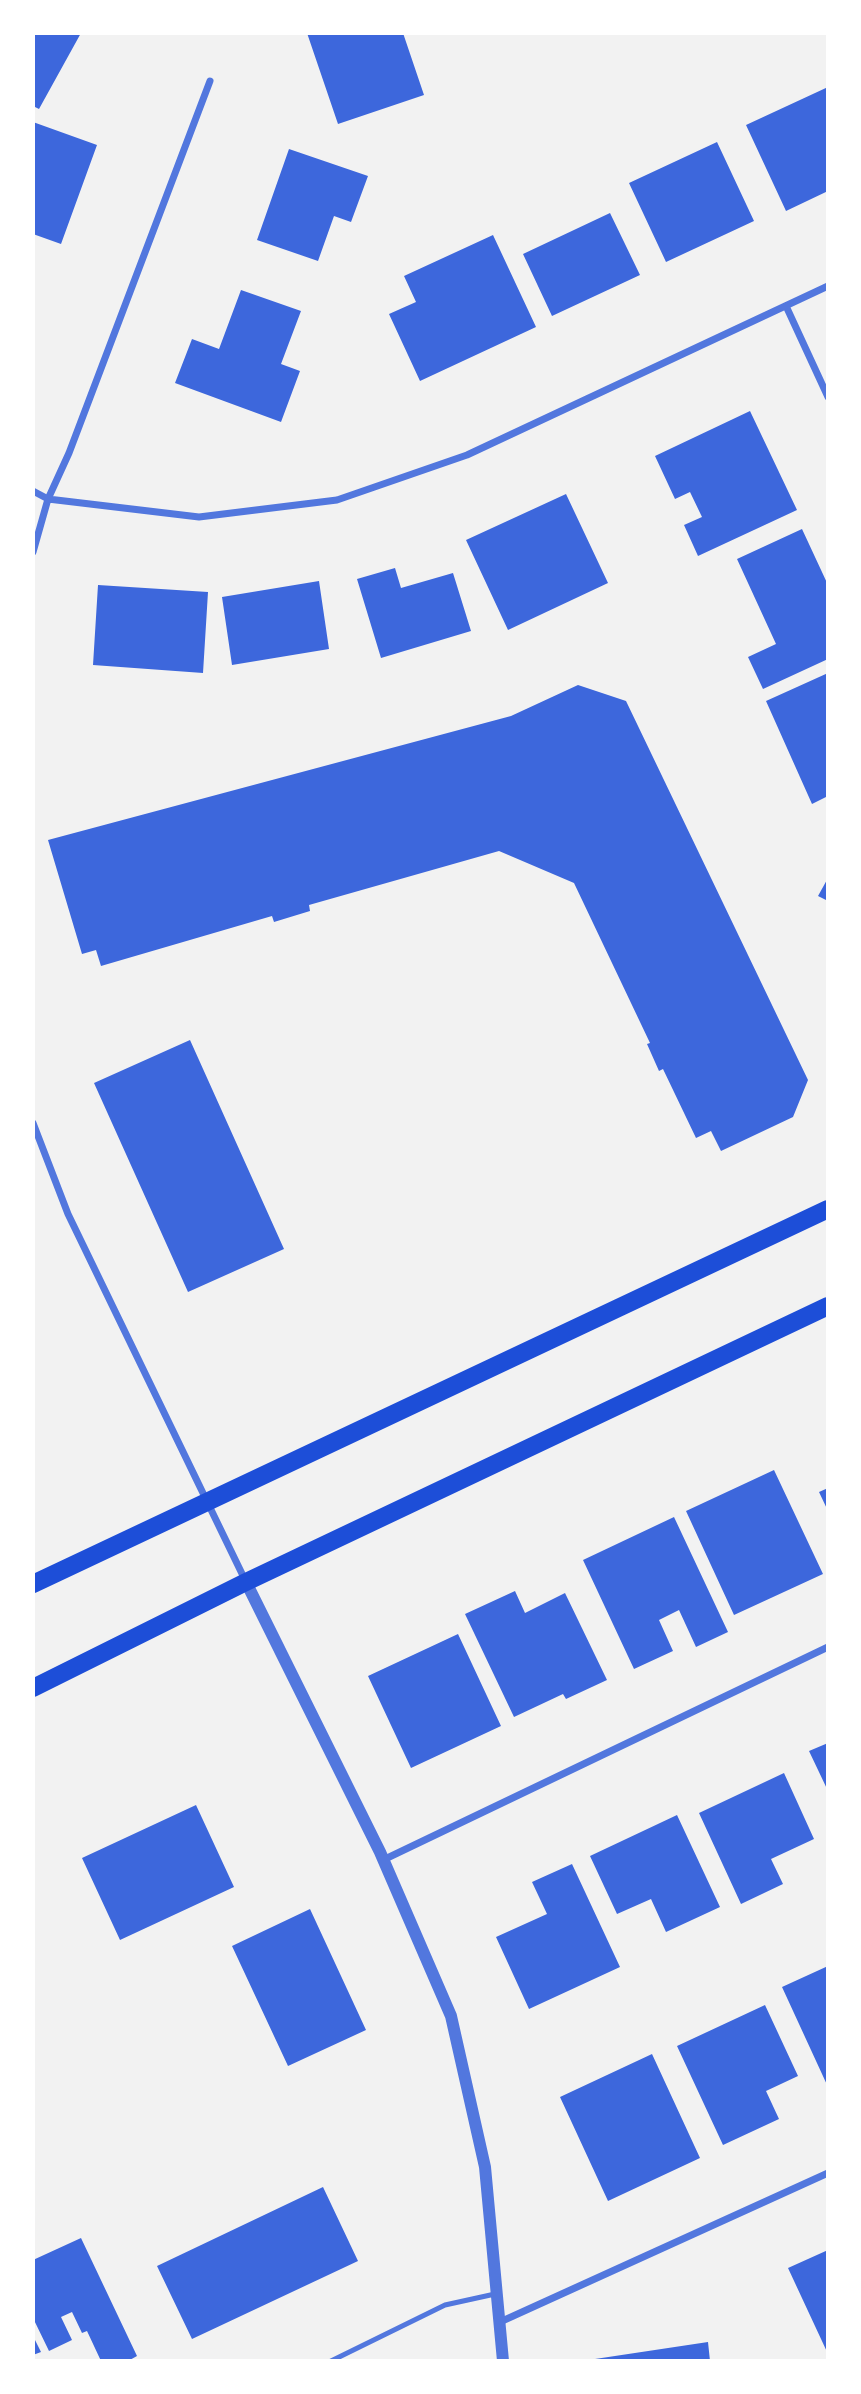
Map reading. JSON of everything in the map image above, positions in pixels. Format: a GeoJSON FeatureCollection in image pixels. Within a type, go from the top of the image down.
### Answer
{"type":"FeatureCollection","features":[{"type":"Feature","properties":{"kind":"main road"},"geometry":{"type":"LineString","coordinates":[[33,1584],[828,1209]]}},
{"type":"Feature","properties":{"kind":"main road"},"geometry":{"type":"LineString","coordinates":[[33,1688],[246,1582],[828,1306]]}},
{"type":"Feature","properties":{"kind":"street"},"geometry":{"type":"LineString","coordinates":[[33,552],[48,499],[68,453],[209,80]]}},
{"type":"Feature","properties":{"kind":"street"},"geometry":{"type":"LineString","coordinates":[[33,491],[48,499],[199,517],[337,500],[467,455],[828,286]]}},
{"type":"Feature","properties":{"kind":"street"},"geometry":{"type":"LineString","coordinates":[[786,306],[828,397]]}},
{"type":"Feature","properties":{"kind":"street"},"geometry":{"type":"LineString","coordinates":[[33,1124],[68,1214],[383,1860],[451,2016],[485,2167],[503,2361]]}},
{"type":"Feature","properties":{"kind":"street"},"geometry":{"type":"LineString","coordinates":[[383,1860],[828,1647]]}},
{"type":"Feature","properties":{"kind":"street"},"geometry":{"type":"LineString","coordinates":[[499,2322],[828,2173]]}},
{"type":"Feature","properties":{"kind":"lane"},"geometry":{"type":"LineString","coordinates":[[331,2361],[445,2305],[497,2293]]}},
{"type":"Feature","properties":{"kind":"building"},"geometry":{"type":"Polygon","coordinates":[[[33,33],[81,33],[39,109],[33,106],[33,33]]]}},
{"type":"Feature","properties":{"kind":"building"},"geometry":{"type":"Polygon","coordinates":[[[307,33],[403,33],[424,95],[338,124],[307,33]]]}},
{"type":"Feature","properties":{"kind":"building"},"geometry":{"type":"Polygon","coordinates":[[[828,87],[828,191],[786,211],[746,125],[828,87]]]}},
{"type":"Feature","properties":{"kind":"building"},"geometry":{"type":"Polygon","coordinates":[[[33,122],[97,145],[61,244],[33,234],[33,122]]]}},
{"type":"Feature","properties":{"kind":"building"},"geometry":{"type":"Polygon","coordinates":[[[717,142],[754,221],[666,262],[629,183],[717,142]]]}},
{"type":"Feature","properties":{"kind":"building"},"geometry":{"type":"Polygon","coordinates":[[[289,149],[368,176],[351,222],[334,216],[318,261],[257,240],[289,149]]]}},
{"type":"Feature","properties":{"kind":"building"},"geometry":{"type":"Polygon","coordinates":[[[610,213],[640,275],[552,316],[523,254],[610,213]]]}},
{"type":"Feature","properties":{"kind":"building"},"geometry":{"type":"Polygon","coordinates":[[[493,235],[536,327],[420,381],[389,314],[416,302],[404,276],[493,235]]]}},
{"type":"Feature","properties":{"kind":"building"},"geometry":{"type":"Polygon","coordinates":[[[241,290],[301,311],[281,364],[300,371],[281,422],[175,383],[192,339],[219,349],[241,290]]]}},
{"type":"Feature","properties":{"kind":"building"},"geometry":{"type":"Polygon","coordinates":[[[750,411],[797,510],[698,556],[684,525],[702,517],[690,492],[675,499],[655,456],[750,411]]]}},
{"type":"Feature","properties":{"kind":"building"},"geometry":{"type":"Polygon","coordinates":[[[566,494],[608,583],[508,630],[466,540],[566,494]]]}},
{"type":"Feature","properties":{"kind":"building"},"geometry":{"type":"Polygon","coordinates":[[[802,529],[828,585],[828,659],[763,689],[748,657],[776,644],[737,559],[802,529]]]}},
{"type":"Feature","properties":{"kind":"building"},"geometry":{"type":"Polygon","coordinates":[[[395,568],[401,588],[453,573],[471,631],[381,658],[357,579],[395,568]]]}},
{"type":"Feature","properties":{"kind":"building"},"geometry":{"type":"Polygon","coordinates":[[[319,581],[329,649],[232,665],[222,597],[319,581]]]}},
{"type":"Feature","properties":{"kind":"building"},"geometry":{"type":"Polygon","coordinates":[[[98,585],[208,592],[203,673],[93,665],[98,585]]]}},
{"type":"Feature","properties":{"kind":"building"},"geometry":{"type":"Polygon","coordinates":[[[828,673],[828,796],[812,804],[766,701],[828,673]]]}},
{"type":"Feature","properties":{"kind":"building"},"geometry":{"type":"Polygon","coordinates":[[[578,685],[626,701],[808,1080],[793,1117],[721,1151],[711,1131],[696,1138],[663,1069],[659,1071],[647,1044],[650,1043],[574,883],[499,851],[309,905],[310,911],[274,922],[272,916],[101,966],[96,950],[82,954],[48,840],[511,716],[578,685]]]}},
{"type":"Feature","properties":{"kind":"building"},"geometry":{"type":"Polygon","coordinates":[[[828,878],[828,901],[818,896],[828,878]]]}},
{"type":"Feature","properties":{"kind":"building"},"geometry":{"type":"Polygon","coordinates":[[[190,1040],[284,1249],[188,1292],[94,1083],[190,1040]]]}},
{"type":"Feature","properties":{"kind":"building"},"geometry":{"type":"Polygon","coordinates":[[[774,1470],[823,1574],[734,1615],[686,1511],[774,1470]]]}},
{"type":"Feature","properties":{"kind":"building"},"geometry":{"type":"Polygon","coordinates":[[[828,1488],[828,1511],[819,1492],[828,1488]]]}},
{"type":"Feature","properties":{"kind":"building"},"geometry":{"type":"Polygon","coordinates":[[[674,1517],[728,1632],[696,1647],[679,1610],[659,1620],[673,1651],[634,1669],[583,1560],[674,1517]]]}},
{"type":"Feature","properties":{"kind":"building"},"geometry":{"type":"Polygon","coordinates":[[[515,1591],[525,1613],[565,1593],[607,1680],[566,1699],[563,1694],[514,1717],[465,1614],[515,1591]]]}},
{"type":"Feature","properties":{"kind":"building"},"geometry":{"type":"Polygon","coordinates":[[[458,1634],[501,1726],[411,1768],[368,1676],[458,1634]]]}},
{"type":"Feature","properties":{"kind":"building"},"geometry":{"type":"Polygon","coordinates":[[[828,1743],[828,1791],[809,1751],[828,1743]]]}},
{"type":"Feature","properties":{"kind":"building"},"geometry":{"type":"Polygon","coordinates":[[[784,1773],[814,1839],[771,1859],[783,1884],[741,1904],[699,1813],[784,1773]]]}},
{"type":"Feature","properties":{"kind":"building"},"geometry":{"type":"Polygon","coordinates":[[[196,1805],[234,1887],[120,1940],[82,1858],[196,1805]]]}},
{"type":"Feature","properties":{"kind":"building"},"geometry":{"type":"Polygon","coordinates":[[[677,1815],[720,1907],[666,1932],[651,1899],[617,1914],[590,1856],[677,1815]]]}},
{"type":"Feature","properties":{"kind":"building"},"geometry":{"type":"Polygon","coordinates":[[[572,1864],[620,1967],[529,2009],[496,1937],[547,1914],[532,1882],[572,1864]]]}},
{"type":"Feature","properties":{"kind":"building"},"geometry":{"type":"Polygon","coordinates":[[[310,1909],[366,2030],[288,2066],[232,1946],[310,1909]]]}},
{"type":"Feature","properties":{"kind":"building"},"geometry":{"type":"Polygon","coordinates":[[[828,1966],[828,2087],[782,1987],[828,1966]]]}},
{"type":"Feature","properties":{"kind":"building"},"geometry":{"type":"Polygon","coordinates":[[[765,2005],[798,2076],[766,2091],[779,2119],[723,2145],[677,2046],[765,2005]]]}},
{"type":"Feature","properties":{"kind":"building"},"geometry":{"type":"Polygon","coordinates":[[[652,2054],[700,2158],[608,2201],[560,2097],[652,2054]]]}},
{"type":"Feature","properties":{"kind":"building"},"geometry":{"type":"Polygon","coordinates":[[[323,2187],[358,2261],[192,2339],[157,2266],[323,2187]]]}},
{"type":"Feature","properties":{"kind":"building"},"geometry":{"type":"Polygon","coordinates":[[[81,2238],[137,2356],[128,2361],[101,2361],[87,2331],[82,2333],[72,2312],[61,2317],[72,2340],[49,2351],[33,2318],[33,2260],[81,2238]]]}},
{"type":"Feature","properties":{"kind":"building"},"geometry":{"type":"Polygon","coordinates":[[[828,2250],[828,2354],[788,2268],[828,2250]]]}},
{"type":"Feature","properties":{"kind":"building"},"geometry":{"type":"Polygon","coordinates":[[[33,2336],[41,2352],[33,2355],[33,2336]]]}},
{"type":"Feature","properties":{"kind":"building"},"geometry":{"type":"Polygon","coordinates":[[[708,2342],[710,2361],[595,2361],[595,2359],[708,2342]]]}}]}
